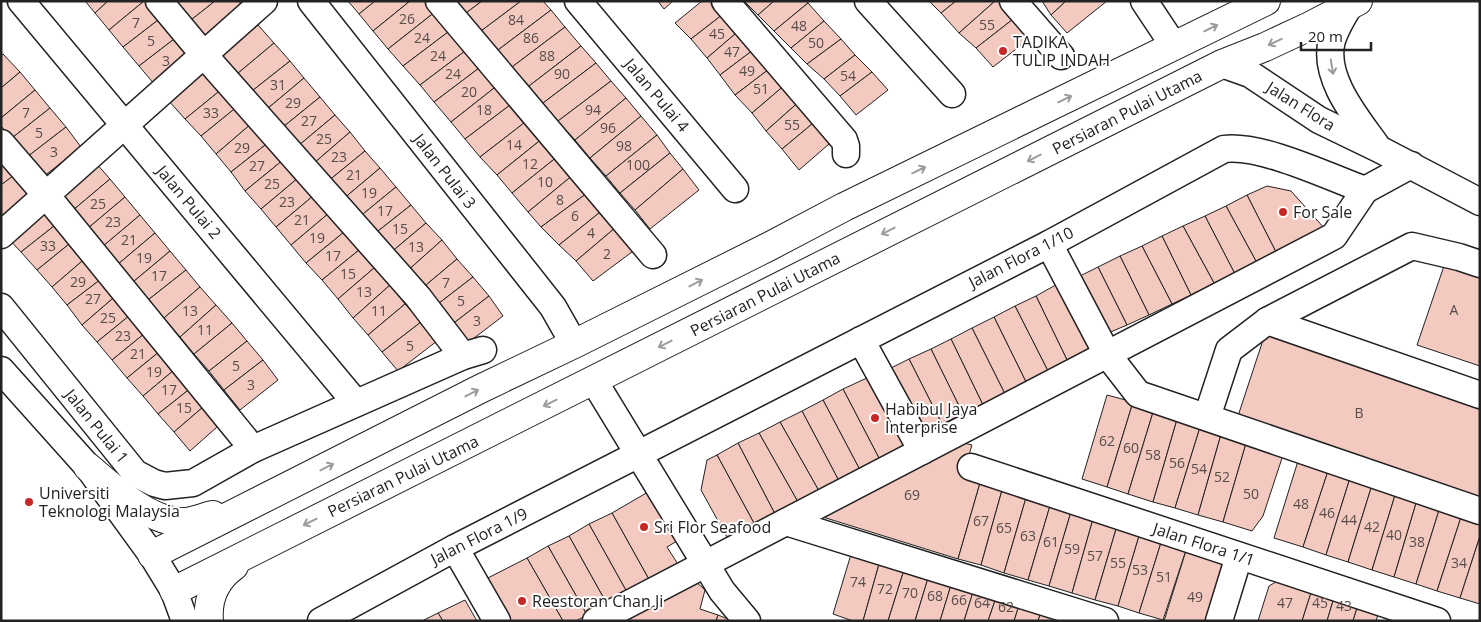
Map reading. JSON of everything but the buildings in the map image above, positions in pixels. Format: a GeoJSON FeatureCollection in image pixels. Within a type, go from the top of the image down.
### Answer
{"type":"FeatureCollection","features":[{"type":"Feature","properties":{"kind":"main road"},"geometry":{"type":"LineString","coordinates":[[152,555],[844,207],[1266,1]]}},
{"type":"Feature","properties":{"kind":"main road","name":"Persiaran Pulai Utama"},"geometry":{"type":"LineString","coordinates":[[174,591],[1222,64],[1265,47],[1354,3]]}},
{"type":"Feature","properties":{"kind":"main road"},"geometry":{"type":"LineString","coordinates":[[574,344],[594,381]]}},
{"type":"Feature","properties":{"kind":"main road"},"geometry":{"type":"LineString","coordinates":[[88,467],[128,501],[168,521],[187,522],[253,505]]}},
{"type":"Feature","properties":{"kind":"main road"},"geometry":{"type":"LineString","coordinates":[[209,621],[208,608],[214,589],[230,568],[257,548]]}},
{"type":"Feature","properties":{"kind":"street","name":"Jalan Pulai 2"},"geometry":{"type":"LineString","coordinates":[[21,1],[356,403]]}},
{"type":"Feature","properties":{"kind":"street"},"geometry":{"type":"LineString","coordinates":[[159,1],[204,55]]}},
{"type":"Feature","properties":{"kind":"street"},"geometry":{"type":"LineString","coordinates":[[1,235],[264,1]]}},
{"type":"Feature","properties":{"kind":"street","name":"Jalan Pulai 3"},"geometry":{"type":"LineString","coordinates":[[310,1],[553,307],[574,344]]}},
{"type":"Feature","properties":{"kind":"street"},"geometry":{"type":"LineString","coordinates":[[439,1],[653,255]]}},
{"type":"Feature","properties":{"kind":"street","name":"Jalan Pulai 4"},"geometry":{"type":"LineString","coordinates":[[578,1],[736,188]]}},
{"type":"Feature","properties":{"kind":"street"},"geometry":{"type":"LineString","coordinates":[[725,1],[844,140],[846,154]]}},
{"type":"Feature","properties":{"kind":"street"},"geometry":{"type":"LineString","coordinates":[[868,1],[952,94]]}},
{"type":"Feature","properties":{"kind":"street"},"geometry":{"type":"LineString","coordinates":[[1013,1],[1061,56]]}},
{"type":"Feature","properties":{"kind":"street"},"geometry":{"type":"LineString","coordinates":[[1144,1],[1174,46]]}},
{"type":"Feature","properties":{"kind":"street","name":"Jalan Flora"},"geometry":{"type":"LineString","coordinates":[[1354,3],[1339,24],[1332,39],[1331,68],[1355,118],[1380,149]]}},
{"type":"Feature","properties":{"kind":"street","name":"Jalan Pulai 1"},"geometry":{"type":"LineString","coordinates":[[1,306],[135,473],[154,483],[165,486],[193,483],[254,448],[473,353],[418,297],[204,55]]}},
{"type":"Feature","properties":{"kind":"street","name":"Jalan Flora"},"geometry":{"type":"LineString","coordinates":[[1222,64],[1250,74],[1319,120],[1380,149],[1480,202]]}},
{"type":"Feature","properties":{"kind":"street"},"geometry":{"type":"LineString","coordinates":[[1,143],[254,448]]}},
{"type":"Feature","properties":{"kind":"street","name":"Jalan Flora 1/10"},"geometry":{"type":"LineString","coordinates":[[639,455],[1049,244],[1224,150],[1236,148],[1255,152],[1293,163],[1365,190]]}},
{"type":"Feature","properties":{"kind":"street"},"geometry":{"type":"LineString","coordinates":[[596,621],[1334,236],[1365,190],[1411,165]]}},
{"type":"Feature","properties":{"kind":"street"},"geometry":{"type":"LineString","coordinates":[[1049,244],[1107,354],[1138,394],[1480,511]]}},
{"type":"Feature","properties":{"kind":"street"},"geometry":{"type":"LineString","coordinates":[[1211,405],[1229,350],[1267,321],[1412,246],[1480,264]]}},
{"type":"Feature","properties":{"kind":"street"},"geometry":{"type":"LineString","coordinates":[[1267,321],[1480,395]]}},
{"type":"Feature","properties":{"kind":"street"},"geometry":{"type":"LineString","coordinates":[[861,340],[922,451]]}},
{"type":"Feature","properties":{"kind":"street"},"geometry":{"type":"LineString","coordinates":[[1,370],[88,467],[152,555],[174,591],[185,621]]}},
{"type":"Feature","properties":{"kind":"street"},"geometry":{"type":"LineString","coordinates":[[594,381],[722,591],[747,621]]}},
{"type":"Feature","properties":{"kind":"street","name":"Jalan Flora 1/9"},"geometry":{"type":"LineString","coordinates":[[321,621],[455,548],[639,455]]}},
{"type":"Feature","properties":{"kind":"street","name":"Jalan Flora 1/1"},"geometry":{"type":"LineString","coordinates":[[970,467],[1437,621]]}},
{"type":"Feature","properties":{"kind":"street"},"geometry":{"type":"LineString","coordinates":[[786,522],[1105,621]]}},
{"type":"Feature","properties":{"kind":"street"},"geometry":{"type":"LineString","coordinates":[[455,548],[496,621]]}},
{"type":"Feature","properties":{"kind":"street"},"geometry":{"type":"LineString","coordinates":[[1219,621],[1239,556]]}},
{"type":"Feature","properties":{"kind":"place","name":"TADIKA TULIP INDAH"},"geometry":{"type":"Point","coordinates":[1003,51]}},
{"type":"Feature","properties":{"kind":"place","name":"For Sale"},"geometry":{"type":"Point","coordinates":[1283,212]}},
{"type":"Feature","properties":{"kind":"place","name":"Habibul Jaya Interprise"},"geometry":{"type":"Point","coordinates":[875,418]}},
{"type":"Feature","properties":{"kind":"place","name":"Universiti Teknologi Malaysia"},"geometry":{"type":"Point","coordinates":[29,502]}},
{"type":"Feature","properties":{"kind":"place","name":"Sri Flor Seafood"},"geometry":{"type":"Point","coordinates":[644,527]}},
{"type":"Feature","properties":{"kind":"place","name":"Reestoran Chan Ji"},"geometry":{"type":"Point","coordinates":[522,601]}}]}
